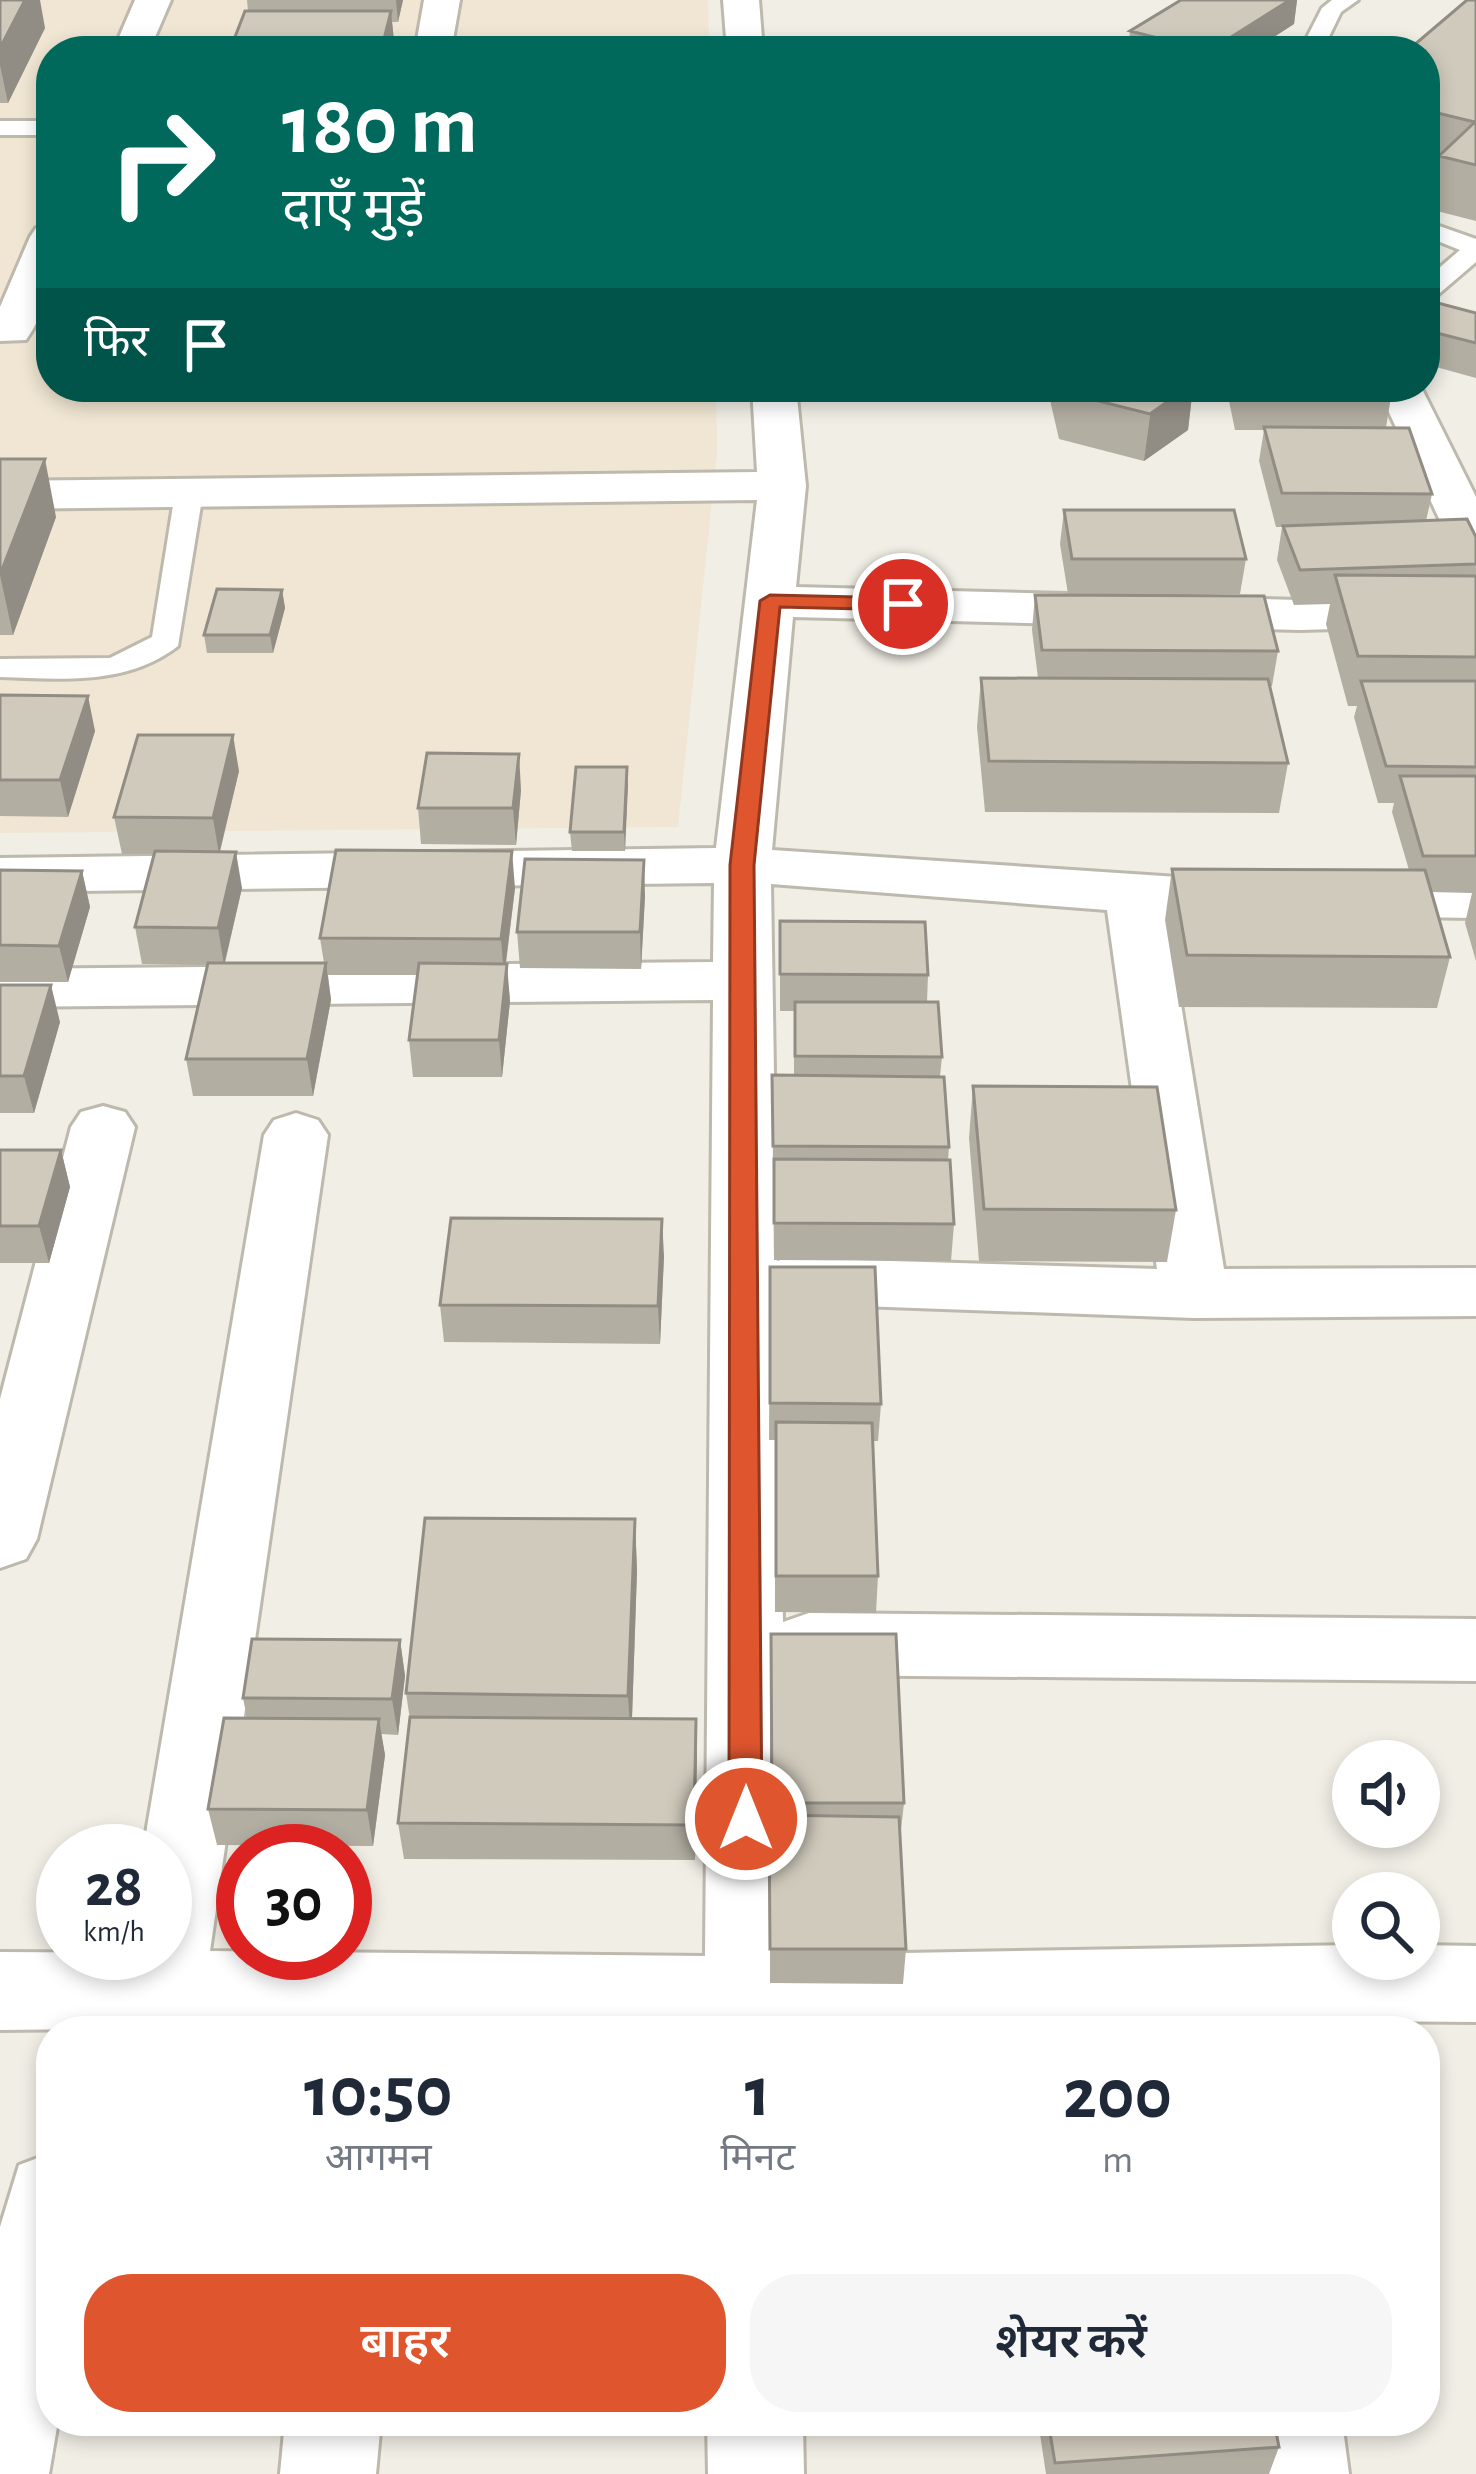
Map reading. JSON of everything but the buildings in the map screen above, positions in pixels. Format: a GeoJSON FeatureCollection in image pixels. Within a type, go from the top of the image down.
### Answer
{"type":"FeatureCollection","features":[{"type":"Feature","properties":{"kind":"street"},"geometry":{"type":"LineString","coordinates":[[137,36],[153,0]]}},
{"type":"Feature","properties":{"kind":"street"},"geometry":{"type":"LineString","coordinates":[[436,36],[442,0]]}},
{"type":"Feature","properties":{"kind":"street"},"geometry":{"type":"LineString","coordinates":[[741,0],[745,36]]}},
{"type":"Feature","properties":{"kind":"street"},"geometry":{"type":"LineString","coordinates":[[21,331],[36,284]]}},
{"type":"Feature","properties":{"kind":"street"},"geometry":{"type":"LineString","coordinates":[[746,2013],[742,865],[782,486],[775,402]]}},
{"type":"Feature","properties":{"kind":"street"},"geometry":{"type":"LineString","coordinates":[[1406,402],[1476,546]]}},
{"type":"Feature","properties":{"kind":"street"},"geometry":{"type":"LineString","coordinates":[[0,495],[782,486]]}},
{"type":"Feature","properties":{"kind":"street"},"geometry":{"type":"LineString","coordinates":[[770,601],[1300,615],[1476,610]]}},
{"type":"Feature","properties":{"kind":"street"},"geometry":{"type":"LineString","coordinates":[[0,875],[742,865],[1134,894],[1225,896]]}},
{"type":"Feature","properties":{"kind":"street"},"geometry":{"type":"LineString","coordinates":[[1134,894],[1194,1294]]}},
{"type":"Feature","properties":{"kind":"street"},"geometry":{"type":"LineString","coordinates":[[1294,897],[1476,901]]}},
{"type":"Feature","properties":{"kind":"street"},"geometry":{"type":"LineString","coordinates":[[0,988],[742,981]]}},
{"type":"Feature","properties":{"kind":"street"},"geometry":{"type":"LineString","coordinates":[[0,1539],[103,1127]]}},
{"type":"Feature","properties":{"kind":"street"},"geometry":{"type":"LineString","coordinates":[[110,2004],[296,1135]]}},
{"type":"Feature","properties":{"kind":"street"},"geometry":{"type":"LineString","coordinates":[[744,1280],[1194,1294],[1476,1292]]}},
{"type":"Feature","properties":{"kind":"street"},"geometry":{"type":"LineString","coordinates":[[745,1644],[1476,1650]]}},
{"type":"Feature","properties":{"kind":"street"},"geometry":{"type":"LineString","coordinates":[[0,1991],[110,2004],[746,2013],[1236,2007],[1476,1984]]}},
{"type":"Feature","properties":{"kind":"street"},"geometry":{"type":"LineString","coordinates":[[2,2474],[36,2281]]}},
{"type":"Feature","properties":{"kind":"street"},"geometry":{"type":"LineString","coordinates":[[328,2474],[332,2436]]}},
{"type":"Feature","properties":{"kind":"street"},"geometry":{"type":"LineString","coordinates":[[755,2436],[756,2474]]}},
{"type":"Feature","properties":{"kind":"street"},"geometry":{"type":"LineString","coordinates":[[1296,2436],[1301,2474]]}},
{"type":"Feature","properties":{"kind":"lane"},"geometry":{"type":"LineString","coordinates":[[1318,36],[1332,8],[1348,0]]}},
{"type":"Feature","properties":{"kind":"lane"},"geometry":{"type":"LineString","coordinates":[[0,128],[36,128]]}},
{"type":"Feature","properties":{"kind":"lane"},"geometry":{"type":"LineString","coordinates":[[1440,234],[1476,249],[1440,280]]}},
{"type":"Feature","properties":{"kind":"lane"},"geometry":{"type":"LineString","coordinates":[[0,668],[96,668],[150,656],[167,640],[188,493]]}},
{"type":"Feature","properties":{"kind":"shaded area"},"geometry":{"type":"Polygon","coordinates":[[[0,0],[708,0],[709,36],[36,36],[36,402],[716,402],[717,452],[678,827],[0,833],[0,0]]]}},
{"type":"Feature","properties":{"kind":"route"},"geometry":{"type":"LineString","coordinates":[[746,1819],[742,865],[770,601],[903,604]]}}]}
